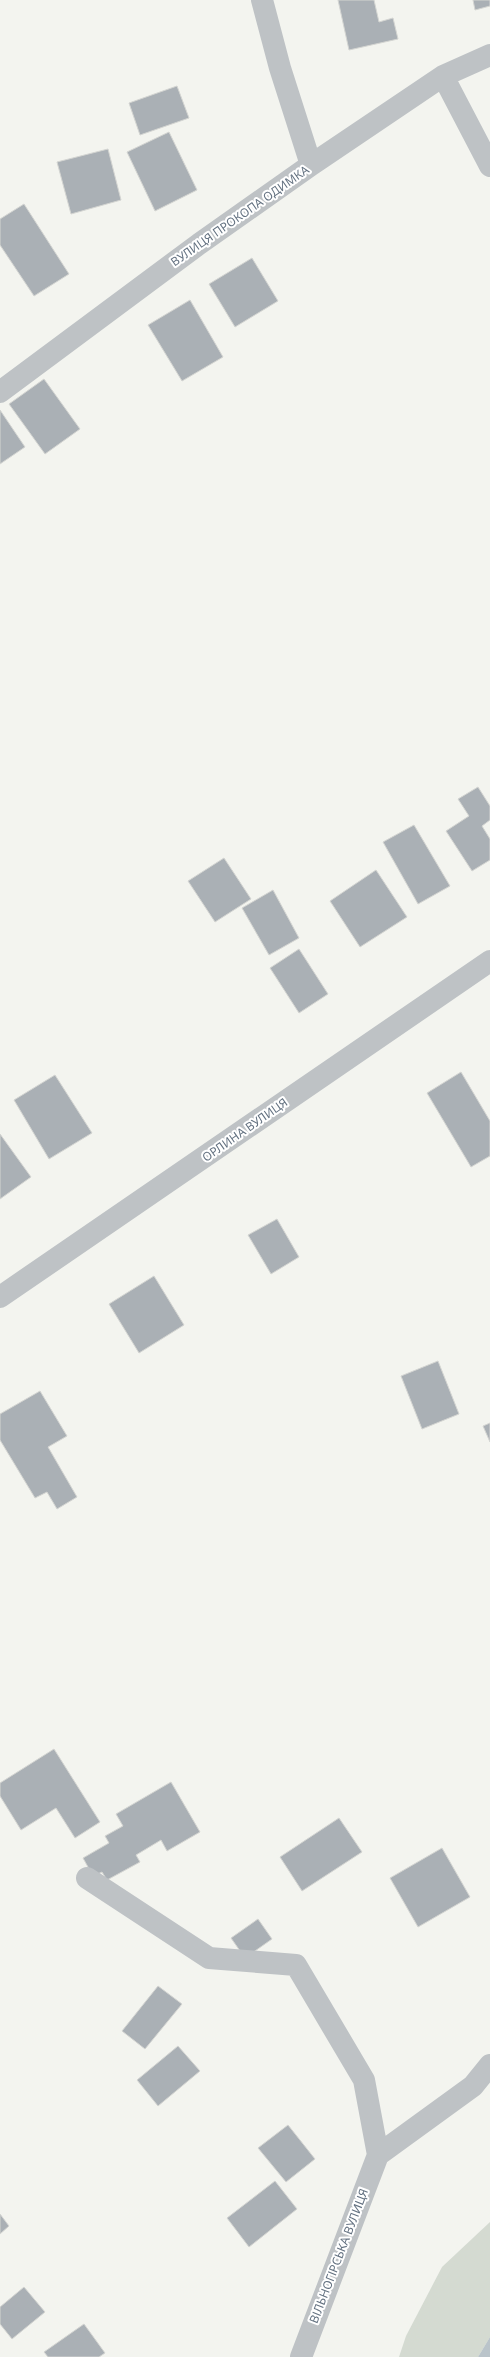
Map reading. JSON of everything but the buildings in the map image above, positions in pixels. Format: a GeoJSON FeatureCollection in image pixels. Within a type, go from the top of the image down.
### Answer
{"type":"FeatureCollection","features":[{"type":"Feature","properties":{"kind":"street"},"geometry":{"type":"LineString","coordinates":[[262,0],[280,68],[311,165]]}},
{"type":"Feature","properties":{"kind":"street","name":"ВУЛИЦЯ ПРОКОПА ОДИМКА"},"geometry":{"type":"LineString","coordinates":[[0,392],[199,244],[311,165],[443,76],[490,55]]}},
{"type":"Feature","properties":{"kind":"street"},"geometry":{"type":"LineString","coordinates":[[443,76],[490,166]]}},
{"type":"Feature","properties":{"kind":"street","name":"ОРЛИНА ВУЛИЦЯ"},"geometry":{"type":"LineString","coordinates":[[0,1297],[490,961]]}},
{"type":"Feature","properties":{"kind":"street"},"geometry":{"type":"LineString","coordinates":[[87,1878],[209,1958],[296,1965],[364,2080],[378,2155],[473,2086],[490,2065]]}},
{"type":"Feature","properties":{"kind":"street","name":"ВІЛЬНОГІРСЬКА ВУЛИЦЯ"},"geometry":{"type":"LineString","coordinates":[[301,2357],[378,2155]]}},
{"type":"Feature","properties":{"kind":"shaded area"},"geometry":{"type":"Polygon","coordinates":[[[490,2222],[490,2337],[478,2357],[399,2357],[406,2336],[442,2267],[490,2222]]]}},
{"type":"Feature","properties":{"kind":"shaded area"},"geometry":{"type":"Polygon","coordinates":[[[490,2337],[490,2357],[478,2357],[490,2337]]]}}]}
